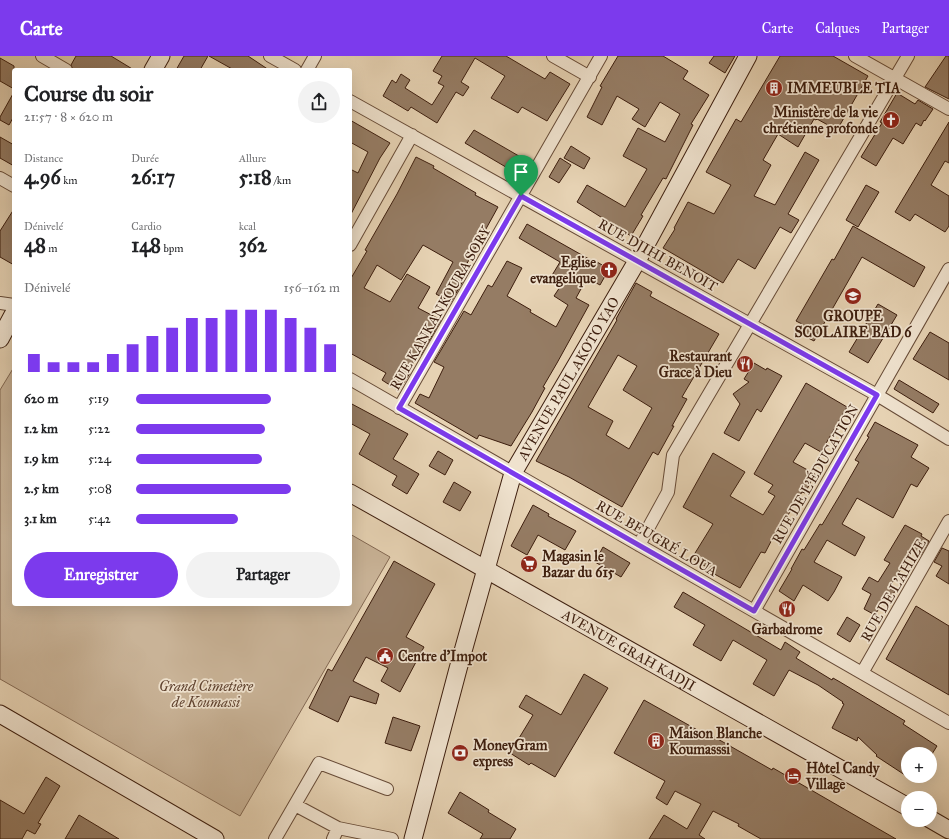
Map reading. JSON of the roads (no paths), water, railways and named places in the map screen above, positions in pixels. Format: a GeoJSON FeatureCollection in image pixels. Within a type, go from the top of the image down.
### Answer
{"type":"FeatureCollection","features":[{"type":"Feature","properties":{"kind":"street"},"geometry":{"type":"LineString","coordinates":[[42,56],[63,68]]}},
{"type":"Feature","properties":{"kind":"street"},"geometry":{"type":"LineString","coordinates":[[154,68],[160,56]]}},
{"type":"Feature","properties":{"kind":"street"},"geometry":{"type":"LineString","coordinates":[[270,56],[291,68]]}},
{"type":"Feature","properties":{"kind":"street"},"geometry":{"type":"LineString","coordinates":[[308,68],[315,56]]}},
{"type":"Feature","properties":{"kind":"street"},"geometry":{"type":"LineString","coordinates":[[553,56],[590,76]]}},
{"type":"Feature","properties":{"kind":"street","name":"RUE KANKANKOURA SORY"},"geometry":{"type":"LineString","coordinates":[[399,408],[601,56]]}},
{"type":"Feature","properties":{"kind":"street","name":"AVENUE PAUL AKOTO YAO"},"geometry":{"type":"LineString","coordinates":[[413,839],[513,473],[637,261],[748,56]]}},
{"type":"Feature","properties":{"kind":"street"},"geometry":{"type":"LineString","coordinates":[[855,56],[949,109]]}},
{"type":"Feature","properties":{"kind":"street"},"geometry":{"type":"LineString","coordinates":[[638,545],[668,492],[673,454],[908,56]]}},
{"type":"Feature","properties":{"kind":"street","name":"RUE DJIHI BENOIT"},"geometry":{"type":"LineString","coordinates":[[352,102],[877,395],[949,439]]}},
{"type":"Feature","properties":{"kind":"street"},"geometry":{"type":"LineString","coordinates":[[352,241],[412,135]]}},
{"type":"Feature","properties":{"kind":"street"},"geometry":{"type":"LineString","coordinates":[[0,178],[12,185]]}},
{"type":"Feature","properties":{"kind":"street","name":"RUE DE L'ÉDUCATION"},"geometry":{"type":"LineString","coordinates":[[754,611],[949,269]]}},
{"type":"Feature","properties":{"kind":"street"},"geometry":{"type":"LineString","coordinates":[[0,303],[12,306]]}},
{"type":"Feature","properties":{"kind":"street"},"geometry":{"type":"LineString","coordinates":[[0,339],[12,317]]}},
{"type":"Feature","properties":{"kind":"street","name":"RUE BEUGRÉ LOUA"},"geometry":{"type":"LineString","coordinates":[[352,380],[949,723]]}},
{"type":"Feature","properties":{"kind":"street","name":"AVENUE GRAH KADJI"},"geometry":{"type":"LineString","coordinates":[[352,494],[901,803]]}},
{"type":"Feature","properties":{"kind":"street","name":"RUE DE L'AHIZE"},"geometry":{"type":"LineString","coordinates":[[862,673],[949,521]]}},
{"type":"Feature","properties":{"kind":"street"},"geometry":{"type":"LineString","coordinates":[[0,714],[215,839]]}},
{"type":"Feature","properties":{"kind":"street"},"geometry":{"type":"LineString","coordinates":[[275,839],[319,763],[387,789]]}},
{"type":"Feature","properties":{"kind":"street"},"geometry":{"type":"LineString","coordinates":[[294,805],[336,833],[392,839]]}},
{"type":"Feature","properties":{"kind":"street"},"geometry":{"type":"LineString","coordinates":[[937,824],[947,831]]}},
{"type":"Feature","properties":{"kind":"place","name":"IMMEUBLE TIA"},"geometry":{"type":"Point","coordinates":[774,88]}},
{"type":"Feature","properties":{"kind":"place","name":"Ministère de la vie chrétienne profonde"},"geometry":{"type":"Point","coordinates":[891,120]}},
{"type":"Feature","properties":{"kind":"place","name":"Eglise evangelique"},"geometry":{"type":"Point","coordinates":[609,270]}},
{"type":"Feature","properties":{"kind":"place","name":"GROUPE SCOLAIRE BAD 6"},"geometry":{"type":"Point","coordinates":[853,296]}},
{"type":"Feature","properties":{"kind":"place","name":"Restaurant Grace à Dieu"},"geometry":{"type":"Point","coordinates":[745,364]}},
{"type":"Feature","properties":{"kind":"place","name":"Magasin le Bazar du 615"},"geometry":{"type":"Point","coordinates":[529,564]}},
{"type":"Feature","properties":{"kind":"place","name":"Garbadrome"},"geometry":{"type":"Point","coordinates":[787,609]}},
{"type":"Feature","properties":{"kind":"place","name":"Centre d'Impot"},"geometry":{"type":"Point","coordinates":[385,656]}},
{"type":"Feature","properties":{"kind":"place","name":"Maison Blanche Koumasssi"},"geometry":{"type":"Point","coordinates":[656,741]}},
{"type":"Feature","properties":{"kind":"place","name":"MoneyGram express"},"geometry":{"type":"Point","coordinates":[460,753]}},
{"type":"Feature","properties":{"kind":"place","name":"Hôtel Candy Village"},"geometry":{"type":"Point","coordinates":[793,776]}},
{"type":"Feature","properties":{"kind":"park label","name":"Grand Cimetière de Koumassi"},"geometry":{"type":"Point","coordinates":[206,694]}}]}
